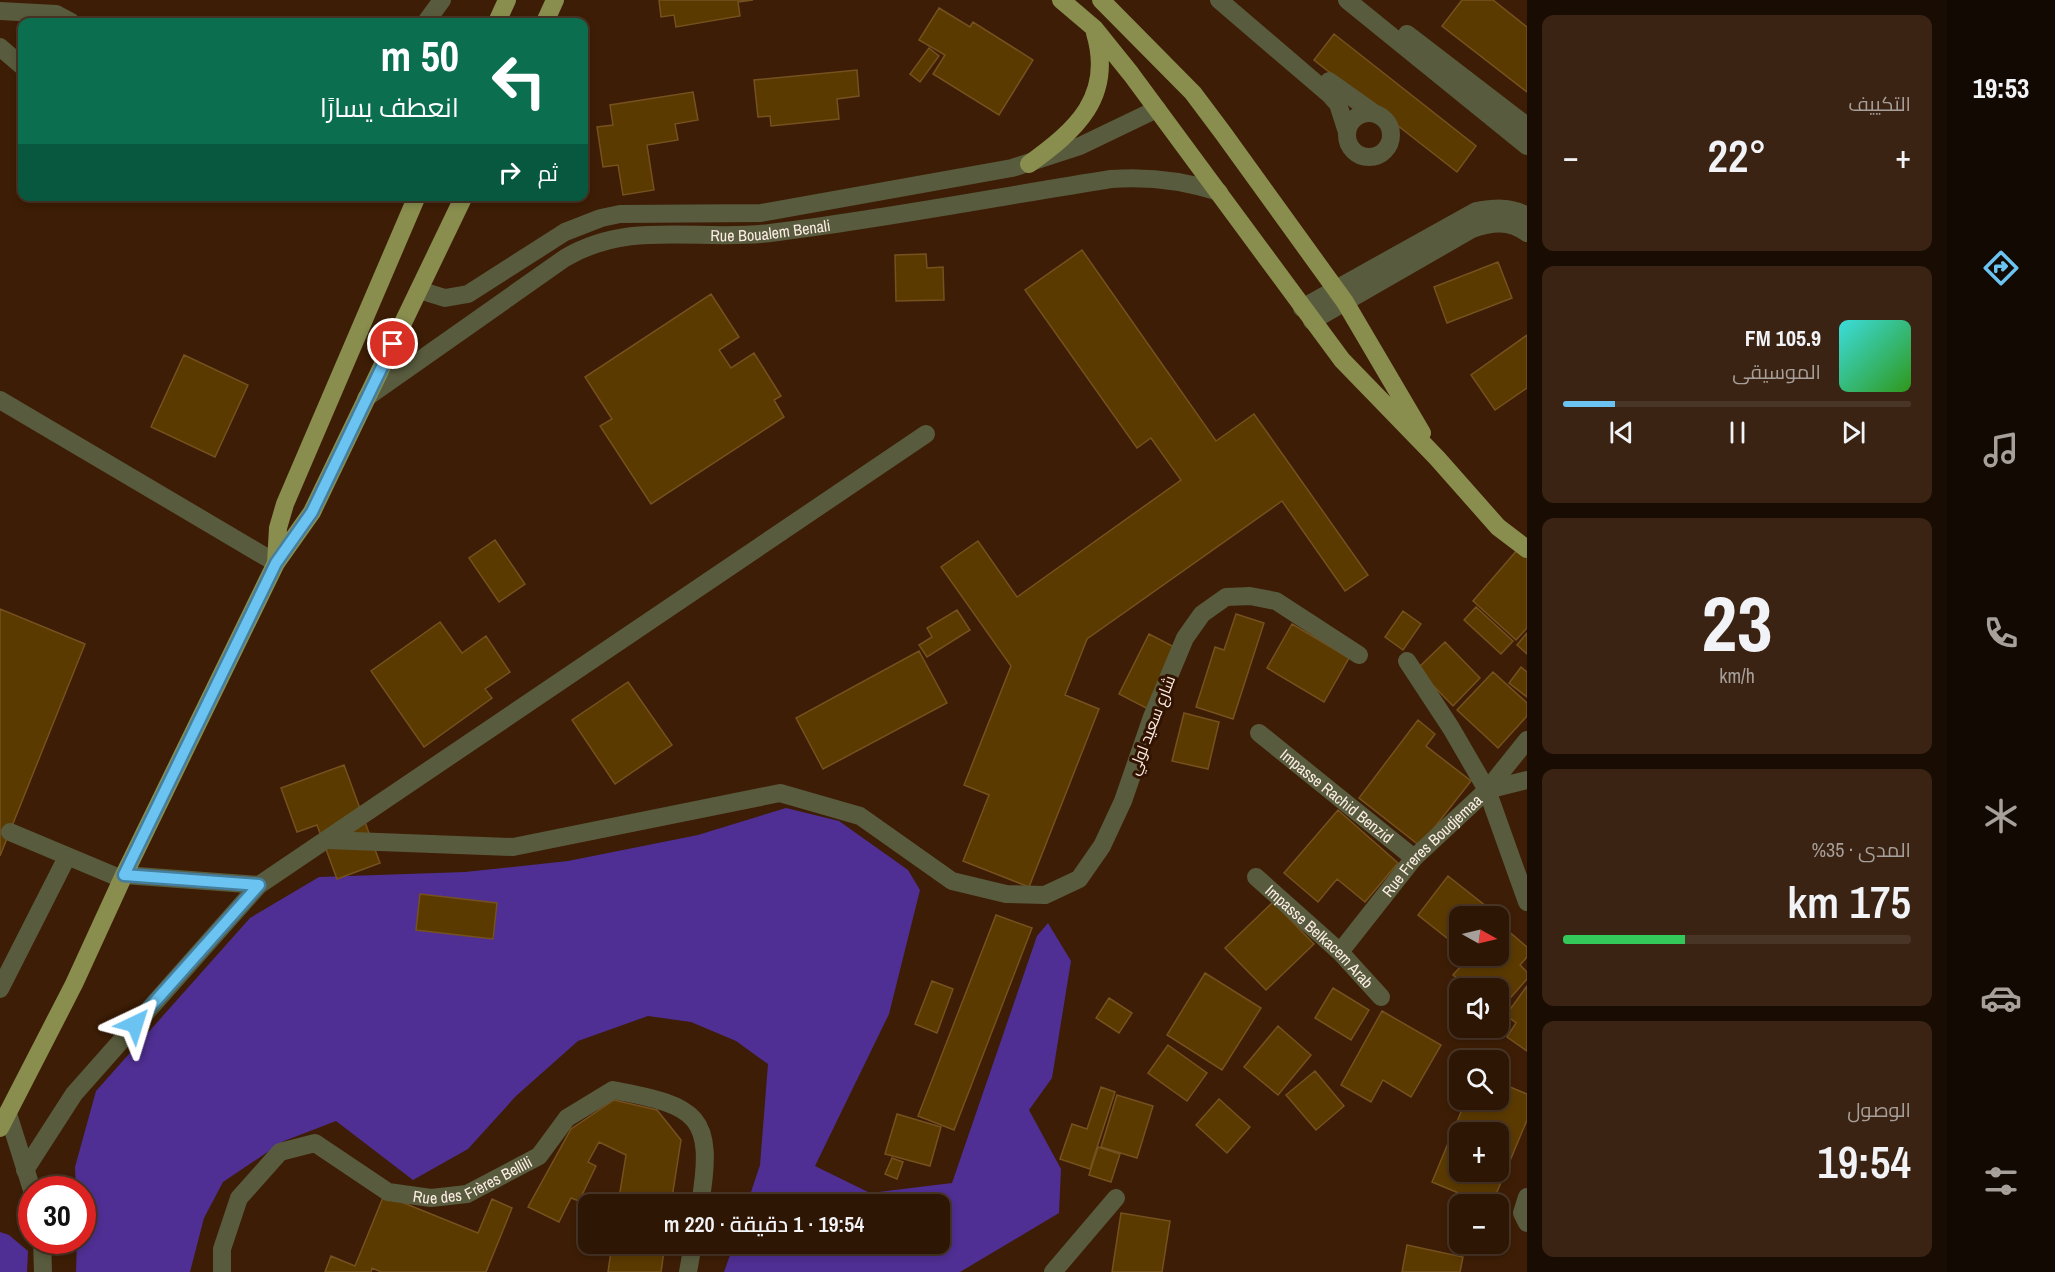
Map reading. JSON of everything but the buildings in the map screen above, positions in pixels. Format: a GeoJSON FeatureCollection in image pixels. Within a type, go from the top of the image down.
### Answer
{"type":"FeatureCollection","features":[{"type":"Feature","properties":{"kind":"main road"},"geometry":{"type":"LineString","coordinates":[[499,18],[507,0]]}},
{"type":"Feature","properties":{"kind":"main road"},"geometry":{"type":"LineString","coordinates":[[547,18],[555,0]]}},
{"type":"Feature","properties":{"kind":"main road"},"geometry":{"type":"LineString","coordinates":[[1061,0],[1094,28],[1157,109],[1342,360],[1437,458],[1498,527],[1527,549]]}},
{"type":"Feature","properties":{"kind":"main road"},"geometry":{"type":"LineString","coordinates":[[1101,0],[1194,93],[1340,296],[1437,458]]}},
{"type":"Feature","properties":{"kind":"main road"},"geometry":{"type":"LineString","coordinates":[[1029,164],[1069,134],[1089,108],[1099,77],[1099,44],[1094,28]]}},
{"type":"Feature","properties":{"kind":"main road"},"geometry":{"type":"LineString","coordinates":[[276,563],[278,528],[285,504],[415,201]]}},
{"type":"Feature","properties":{"kind":"main road"},"geometry":{"type":"LineString","coordinates":[[4,1121],[75,984],[123,877],[276,563],[312,512],[462,201]]}},
{"type":"Feature","properties":{"kind":"street"},"geometry":{"type":"LineString","coordinates":[[40,0],[63,18]]}},
{"type":"Feature","properties":{"kind":"street"},"geometry":{"type":"LineString","coordinates":[[429,18],[442,0]]}},
{"type":"Feature","properties":{"kind":"street"},"geometry":{"type":"LineString","coordinates":[[1219,0],[1330,95],[1338,104],[1347,132],[1347,140],[1355,153],[1369,158],[1383,152],[1391,141],[1390,127],[1381,116],[1343,93],[1234,0]]}},
{"type":"Feature","properties":{"kind":"street"},"geometry":{"type":"LineString","coordinates":[[1347,0],[1527,146]]}},
{"type":"Feature","properties":{"kind":"street"},"geometry":{"type":"LineString","coordinates":[[1364,0],[1527,126]]}},
{"type":"Feature","properties":{"kind":"street"},"geometry":{"type":"LineString","coordinates":[[0,11],[63,18]]}},
{"type":"Feature","properties":{"kind":"street"},"geometry":{"type":"LineString","coordinates":[[0,47],[18,63]]}},
{"type":"Feature","properties":{"kind":"street"},"geometry":{"type":"LineString","coordinates":[[418,290],[446,298],[468,294],[565,232],[601,218],[620,214],[761,213],[1029,164],[1080,146],[1157,109]]}},
{"type":"Feature","properties":{"kind":"street"},"geometry":{"type":"LineString","coordinates":[[1347,132],[1354,119],[1367,113],[1374,113]]}},
{"type":"Feature","properties":{"kind":"street","name":"Rue Boualem Benali"},"geometry":{"type":"LineString","coordinates":[[366,398],[565,258],[580,249],[614,237],[767,234],[1129,178],[1166,178],[1219,192]]}},
{"type":"Feature","properties":{"kind":"street"},"geometry":{"type":"LineString","coordinates":[[1340,296],[1476,211],[1495,208],[1518,210],[1527,216]]}},
{"type":"Feature","properties":{"kind":"street"},"geometry":{"type":"LineString","coordinates":[[1307,314],[1487,224],[1516,225],[1527,233]]}},
{"type":"Feature","properties":{"kind":"street"},"geometry":{"type":"LineString","coordinates":[[0,400],[276,563]]}},
{"type":"Feature","properties":{"kind":"street"},"geometry":{"type":"LineString","coordinates":[[25,1170],[74,1094],[259,885],[926,434]]}},
{"type":"Feature","properties":{"kind":"street","name":"شارع سعيد لولي"},"geometry":{"type":"LineString","coordinates":[[327,840],[513,847],[780,793],[860,816],[952,881],[1006,894],[1045,895],[1079,879],[1102,846],[1119,810],[1152,717],[1185,638],[1202,614],[1226,597],[1250,596],[1276,601],[1359,655]]}},
{"type":"Feature","properties":{"kind":"street"},"geometry":{"type":"LineString","coordinates":[[1407,661],[1451,728],[1487,790],[1527,902]]}},
{"type":"Feature","properties":{"kind":"street","name":"Impasse Rachid Benzid"},"geometry":{"type":"LineString","coordinates":[[1259,733],[1414,858]]}},
{"type":"Feature","properties":{"kind":"street","name":"Rue Freres Boudjemaa"},"geometry":{"type":"LineString","coordinates":[[1340,952],[1414,858],[1487,790],[1527,740]]}},
{"type":"Feature","properties":{"kind":"street"},"geometry":{"type":"LineString","coordinates":[[1487,790],[1527,780]]}},
{"type":"Feature","properties":{"kind":"street"},"geometry":{"type":"LineString","coordinates":[[10,832],[67,857],[123,877],[259,885]]}},
{"type":"Feature","properties":{"kind":"street"},"geometry":{"type":"LineString","coordinates":[[0,989],[67,857]]}},
{"type":"Feature","properties":{"kind":"street","name":"Impasse Belkacem Arab"},"geometry":{"type":"LineString","coordinates":[[1256,877],[1340,952],[1381,997]]}},
{"type":"Feature","properties":{"kind":"street","name":"Rue des Frères Bellili"},"geometry":{"type":"LineString","coordinates":[[222,1272],[222,1249],[239,1198],[280,1152],[315,1143],[388,1192],[431,1198],[466,1194],[539,1156],[567,1118],[613,1090],[663,1100],[693,1117],[705,1141],[705,1173],[702,1194]]}},
{"type":"Feature","properties":{"kind":"street"},"geometry":{"type":"LineString","coordinates":[[4,1121],[27,1176]]}},
{"type":"Feature","properties":{"kind":"street"},"geometry":{"type":"LineString","coordinates":[[1527,1197],[1522,1213],[1527,1223]]}},
{"type":"Feature","properties":{"kind":"street"},"geometry":{"type":"LineString","coordinates":[[1053,1272],[1116,1198]]}},
{"type":"Feature","properties":{"kind":"street"},"geometry":{"type":"LineString","coordinates":[[42,1254],[43,1272]]}},
{"type":"Feature","properties":{"kind":"street"},"geometry":{"type":"LineString","coordinates":[[688,1272],[691,1254]]}},
{"type":"Feature","properties":{"kind":"shaded area"},"geometry":{"type":"Polygon","coordinates":[[[786,808],[839,821],[908,870],[920,890],[889,1014],[815,1166],[870,1193],[952,1183],[1037,936],[1048,923],[1071,961],[1052,1078],[1029,1110],[1061,1169],[1059,1213],[960,1272],[724,1272],[730,1254],[950,1254],[950,1194],[750,1194],[760,1165],[768,1064],[736,1041],[691,1022],[648,1016],[578,1041],[516,1096],[468,1149],[413,1180],[336,1121],[284,1141],[223,1182],[204,1218],[190,1272],[76,1272],[77,1254],[96,1254],[96,1176],[75,1176],[75,1167],[96,1091],[250,918],[319,877],[465,872],[568,861],[698,835],[786,808]]]}},
{"type":"Feature","properties":{"kind":"shaded area"},"geometry":{"type":"Polygon","coordinates":[[[0,1232],[9,1235],[18,1243],[18,1254],[28,1254],[27,1272],[0,1272],[0,1232]]]}},
{"type":"Feature","properties":{"kind":"route"},"geometry":{"type":"LineString","coordinates":[[135,1024],[259,885],[124,875],[276,563],[312,512],[393,344]]}}]}
